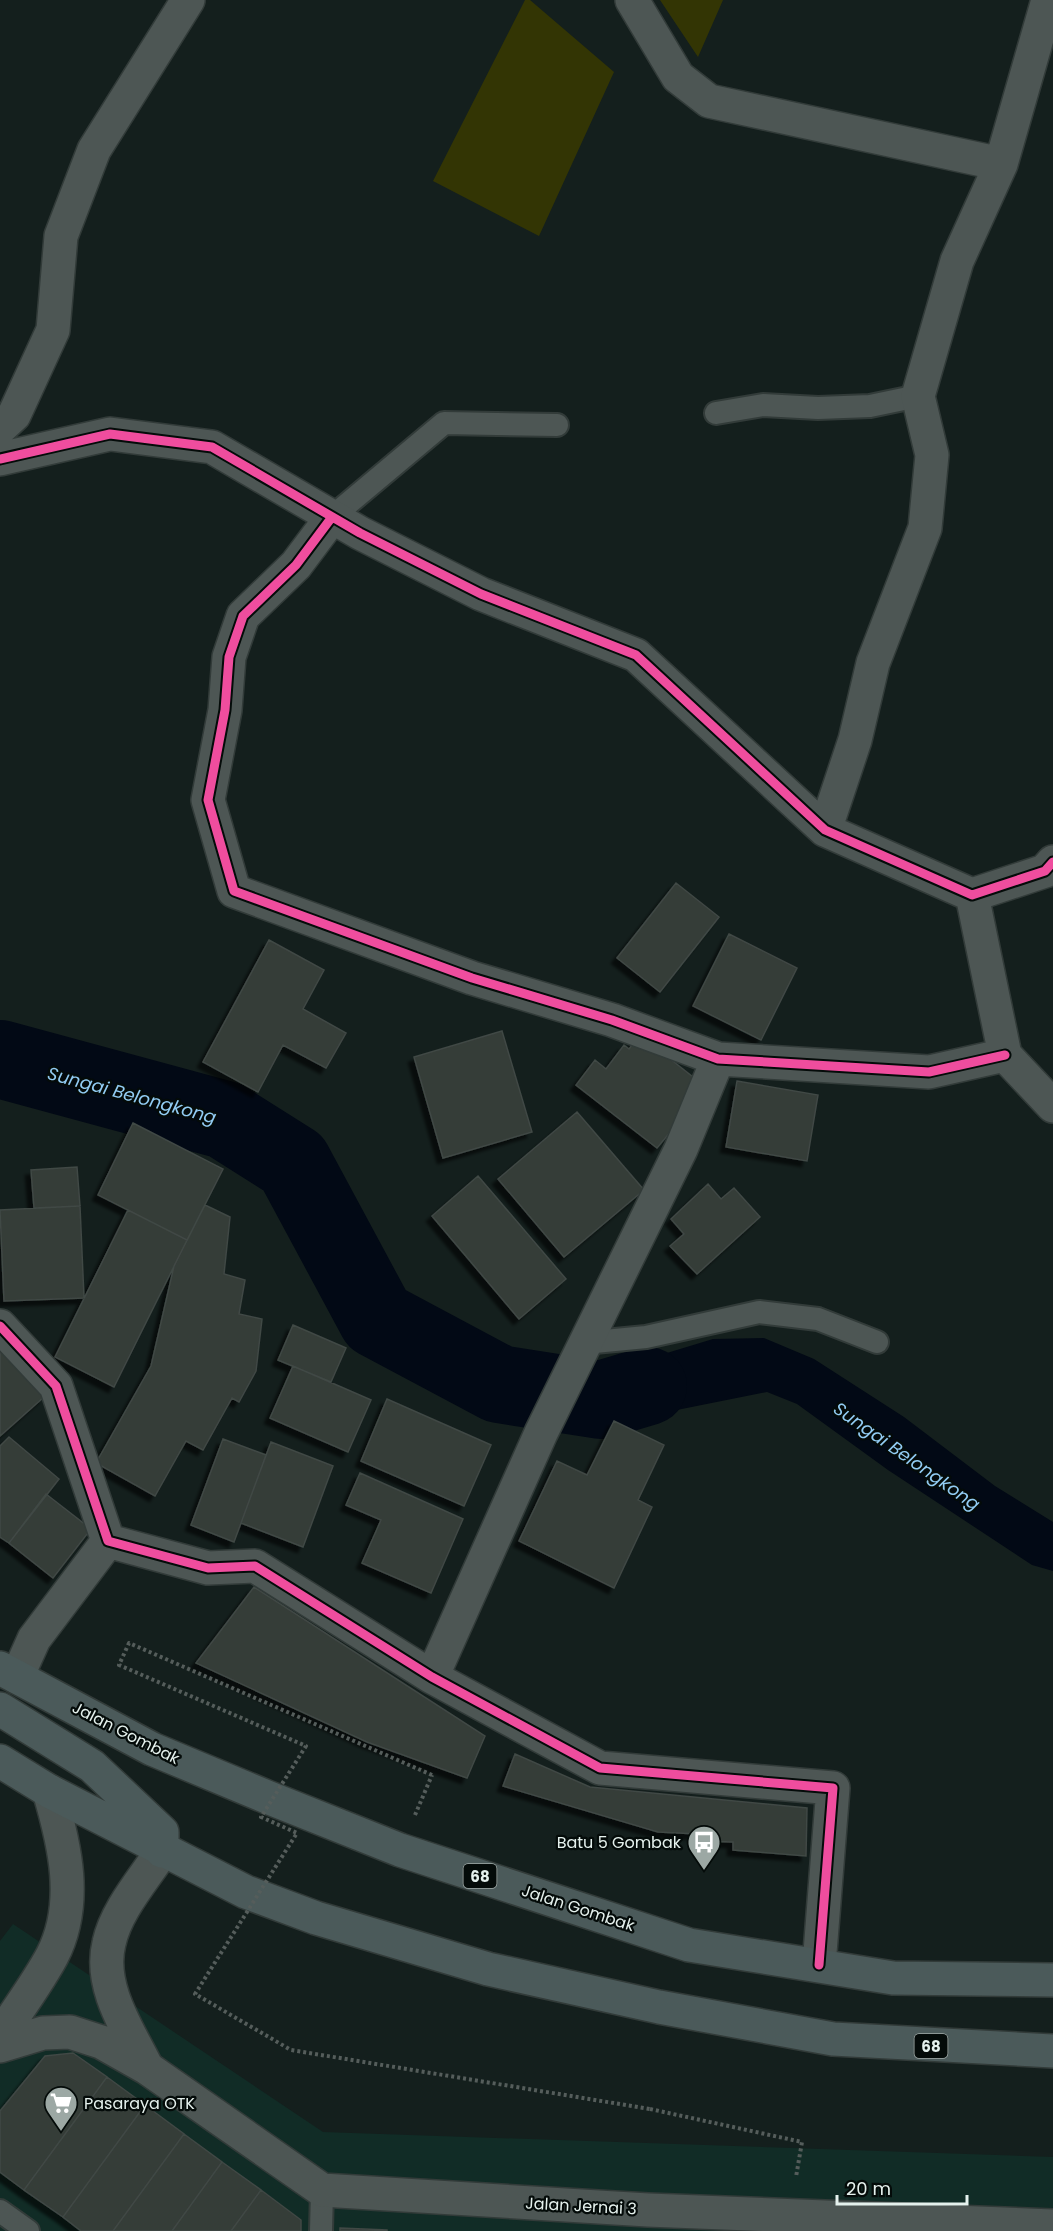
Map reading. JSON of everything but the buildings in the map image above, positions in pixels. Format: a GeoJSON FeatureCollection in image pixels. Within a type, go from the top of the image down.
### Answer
{"type":"FeatureCollection","features":[{"type":"Feature","properties":{"kind":"main road","name":"Jalan Gombak"},"geometry":{"type":"LineString","coordinates":[[9,1673],[152,1749],[400,1850],[689,1945],[893,1978],[1053,1980]]}},
{"type":"Feature","properties":{"kind":"main road"},"geometry":{"type":"LineString","coordinates":[[0,1709],[92,1766],[107,1779],[162,1832],[162,1851]]}},
{"type":"Feature","properties":{"kind":"main road","name":"68"},"geometry":{"type":"LineString","coordinates":[[2,1766],[162,1851],[246,1892],[316,1918],[488,1969],[659,2007],[833,2039],[1053,2051]]}},
{"type":"Feature","properties":{"kind":"street"},"geometry":{"type":"LineString","coordinates":[[0,428],[14,415],[53,330],[61,236],[94,150],[188,0]]}},
{"type":"Feature","properties":{"kind":"street"},"geometry":{"type":"LineString","coordinates":[[632,0],[678,77],[709,101],[1001,164]]}},
{"type":"Feature","properties":{"kind":"street"},"geometry":{"type":"LineString","coordinates":[[825,830],[855,741],[873,663],[925,528],[932,455],[918,396],[957,261],[1001,164],[1048,0]]}},
{"type":"Feature","properties":{"kind":"street"},"geometry":{"type":"LineString","coordinates":[[0,459],[110,434],[212,447],[332,517],[481,594],[636,655],[825,830],[972,895],[1045,871],[1053,862]]}},
{"type":"Feature","properties":{"kind":"street"},"geometry":{"type":"LineString","coordinates":[[332,517],[296,565],[243,616],[230,657],[225,710],[208,800],[234,891],[472,978],[612,1020],[718,1059],[929,1072],[1005,1055]]}},
{"type":"Feature","properties":{"kind":"street"},"geometry":{"type":"LineString","coordinates":[[972,895],[1005,1055],[1053,1106]]}},
{"type":"Feature","properties":{"kind":"street"},"geometry":{"type":"LineString","coordinates":[[432,1677],[541,1433],[681,1149],[718,1059]]}},
{"type":"Feature","properties":{"kind":"street"},"geometry":{"type":"LineString","coordinates":[[0,1326],[56,1386],[108,1541]]}},
{"type":"Feature","properties":{"kind":"street"},"geometry":{"type":"LineString","coordinates":[[9,1673],[108,1541]]}},
{"type":"Feature","properties":{"kind":"street"},"geometry":{"type":"LineString","coordinates":[[108,1541],[208,1568],[255,1566],[432,1677],[600,1768],[833,1788],[819,1965]]}},
{"type":"Feature","properties":{"kind":"street"},"geometry":{"type":"LineString","coordinates":[[0,2037],[52,1955],[64,1924],[68,1881],[62,1834],[49,1791]]}},
{"type":"Feature","properties":{"kind":"street"},"geometry":{"type":"LineString","coordinates":[[147,2068],[115,2004],[107,1975],[108,1943],[122,1913],[162,1851]]}},
{"type":"Feature","properties":{"kind":"street"},"geometry":{"type":"LineString","coordinates":[[0,2046],[43,2033],[70,2032],[101,2042],[147,2068],[322,2190]]}},
{"type":"Feature","properties":{"kind":"street","name":"Jalan Jernai 3"},"geometry":{"type":"LineString","coordinates":[[322,2190],[789,2224],[1053,2226]]}},
{"type":"Feature","properties":{"kind":"lane"},"geometry":{"type":"LineString","coordinates":[[716,413],[763,405],[818,408],[870,406],[918,396]]}},
{"type":"Feature","properties":{"kind":"lane"},"geometry":{"type":"LineString","coordinates":[[332,517],[444,423],[557,425]]}},
{"type":"Feature","properties":{"kind":"lane"},"geometry":{"type":"LineString","coordinates":[[584,1342],[646,1337],[759,1312],[818,1319],[877,1342]]}},
{"type":"Feature","properties":{"kind":"lane"},"geometry":{"type":"LineString","coordinates":[[321,2231],[322,2190]]}},
{"type":"Feature","properties":{"kind":"lane"},"geometry":{"type":"LineString","coordinates":[[0,2211],[28,2231]]}},
{"type":"Feature","properties":{"kind":"path"},"geometry":{"type":"LineString","coordinates":[[432,1775],[129,1643],[119,1665],[306,1746],[261,1817],[297,1833],[195,1994],[291,2050],[650,2109],[802,2142],[789,2224]]}},
{"type":"Feature","properties":{"kind":"shaded area"},"geometry":{"type":"Polygon","coordinates":[[[525,0],[530,0],[614,72],[539,236],[433,181],[525,0]]]}},
{"type":"Feature","properties":{"kind":"shaded area"},"geometry":{"type":"Polygon","coordinates":[[[660,0],[723,0],[698,57],[660,0]]]}},
{"type":"Feature","properties":{"kind":"shaded area"},"geometry":{"type":"Polygon","coordinates":[[[13,1924],[323,2132],[1053,2157],[1053,2231],[0,2231],[0,1941],[13,1924]]]}},
{"type":"Feature","properties":{"kind":"water"},"geometry":{"type":"Polygon","coordinates":[[[764,1338],[814,1359],[904,1417],[995,1486],[1053,1522],[1053,1571],[1032,1565],[888,1470],[797,1404],[767,1392],[632,1419],[607,1415],[566,1432],[591,1369],[657,1356],[713,1339],[764,1338]]]}},
{"type":"Feature","properties":{"kind":"waterway","name":"Sungai Belongkong"},"geometry":{"type":"LineString","coordinates":[[0,1059],[225,1120],[293,1163],[377,1319],[499,1384],[601,1400],[648,1386]]}},
{"type":"Feature","properties":{"kind":"cycle path"},"geometry":{"type":"LineString","coordinates":[[0,459],[110,434],[212,447],[360,533],[481,594],[636,655],[825,830],[972,895],[1045,871],[1053,862]]}},
{"type":"Feature","properties":{"kind":"cycle path"},"geometry":{"type":"LineString","coordinates":[[332,517],[296,565],[243,616],[229,657],[225,710],[208,800],[234,891],[472,978],[612,1020],[718,1059],[929,1072],[1005,1055]]}},
{"type":"Feature","properties":{"kind":"cycle path"},"geometry":{"type":"LineString","coordinates":[[0,1326],[56,1386],[108,1541],[208,1568],[255,1566],[432,1677],[600,1768],[833,1788],[819,1965]]}},
{"type":"Feature","properties":{"kind":"place","name":"Batu 5 Gombak"},"geometry":{"type":"Point","coordinates":[704,1871]}},
{"type":"Feature","properties":{"kind":"place","name":"Pasaraya OTK"},"geometry":{"type":"Point","coordinates":[61,2132]}}]}
